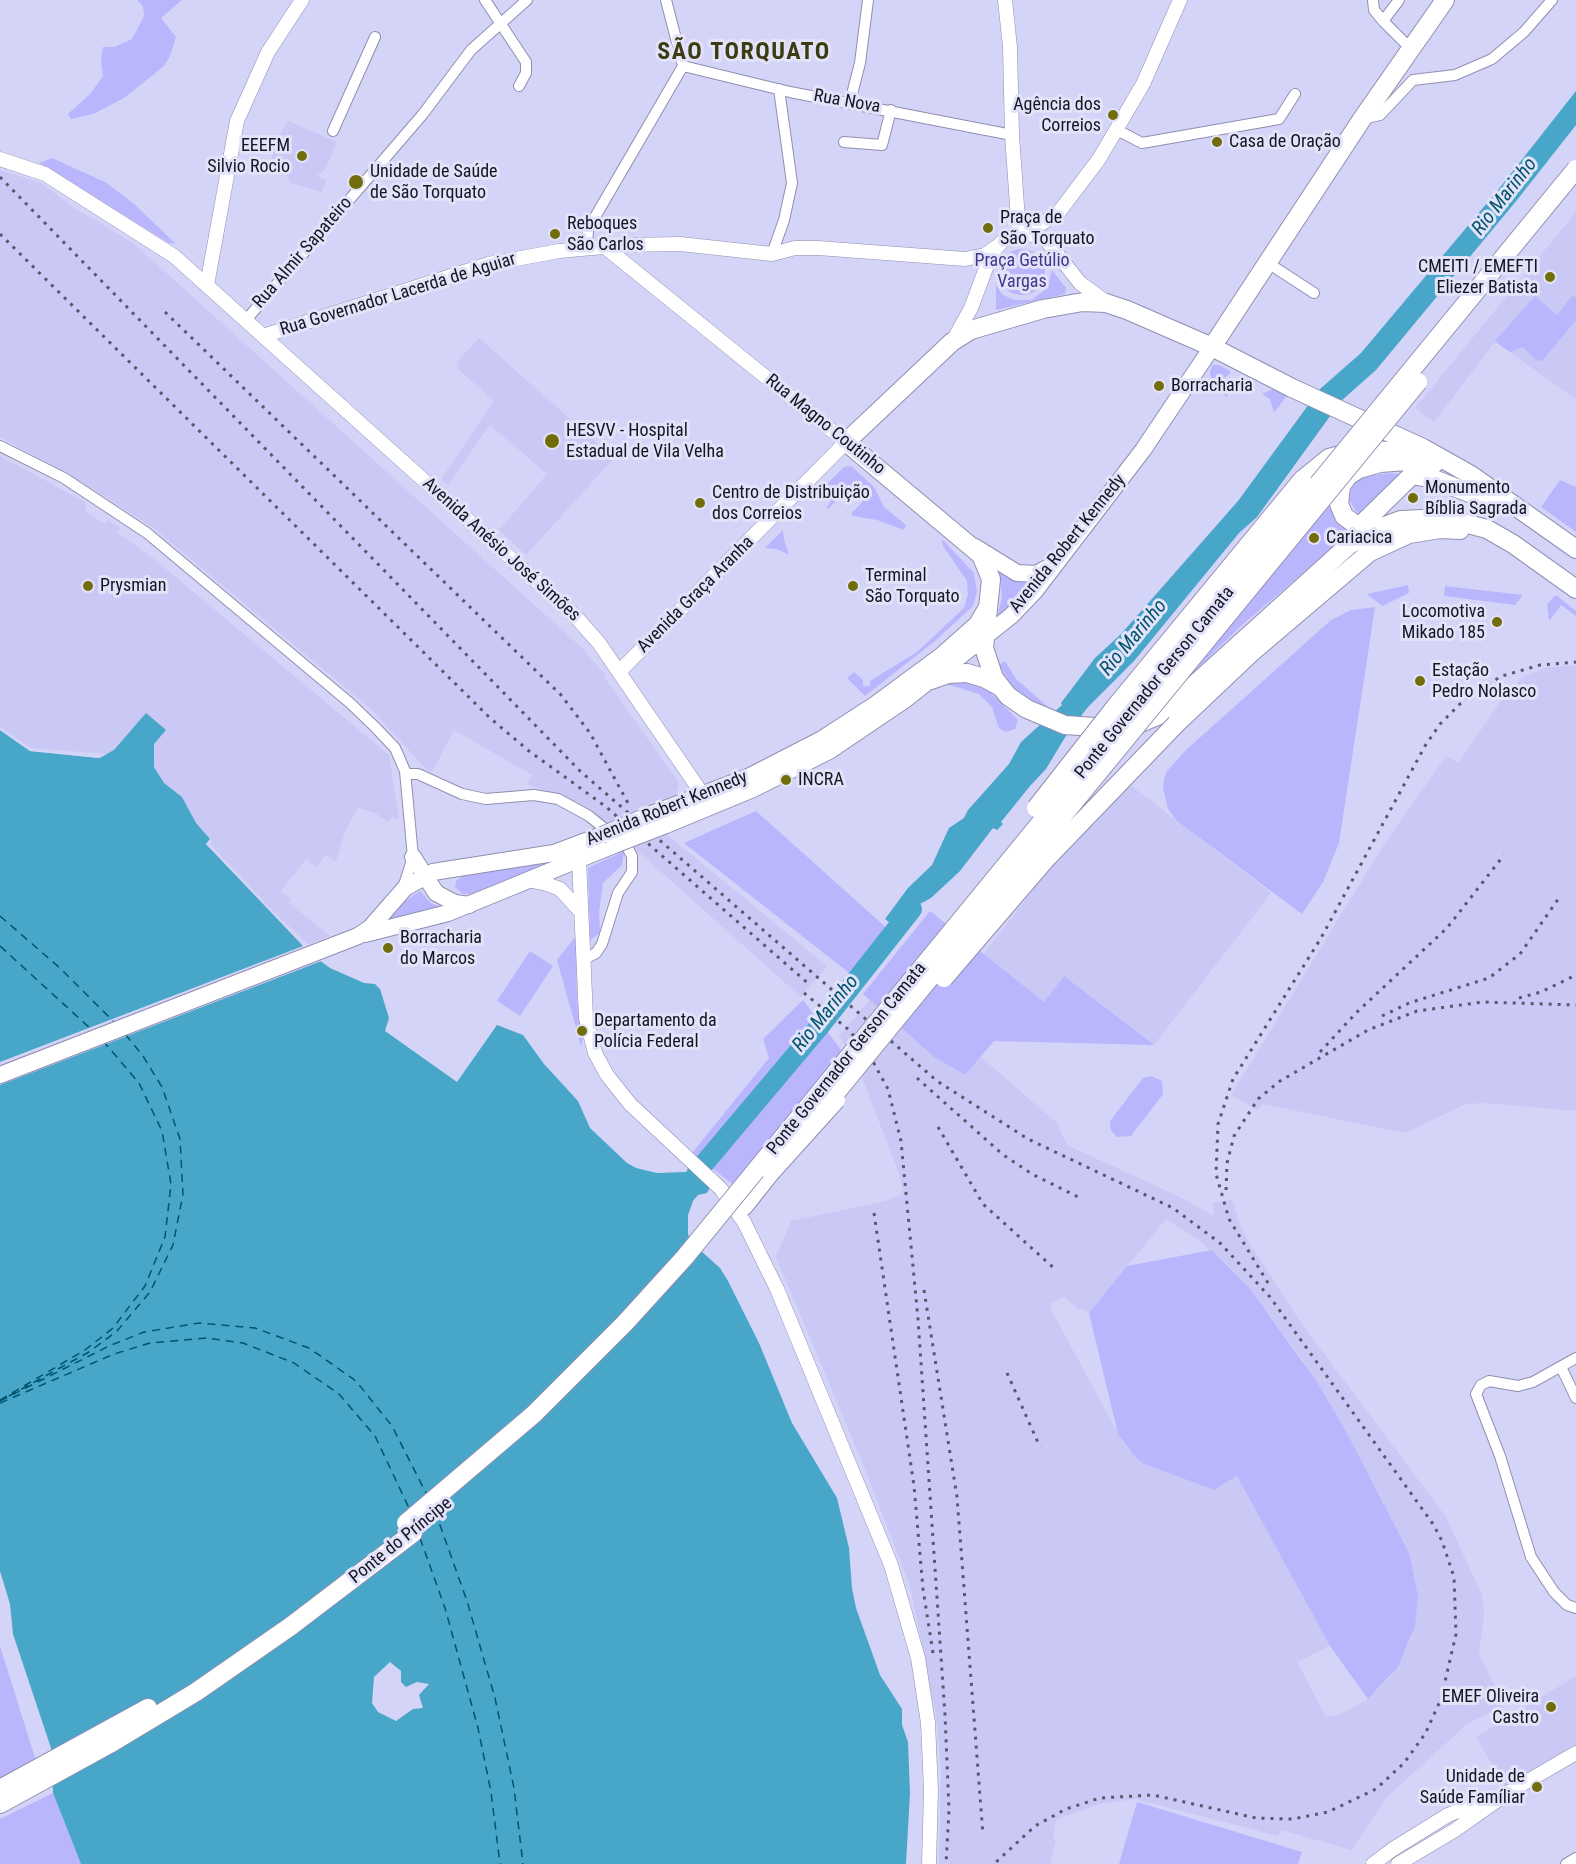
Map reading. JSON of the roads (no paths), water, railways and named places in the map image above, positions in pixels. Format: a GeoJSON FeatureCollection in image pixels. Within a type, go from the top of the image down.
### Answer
{"type":"FeatureCollection","features":[{"type":"Feature","properties":{"kind":"main road","name":"Avenida Robert Kennedy"},"geometry":{"type":"LineString","coordinates":[[358,936],[370,928],[398,896],[423,876],[444,869],[554,853],[608,840],[659,819],[753,789],[811,761],[857,733],[931,680],[1024,604],[1143,450],[1362,119],[1445,0]]}},
{"type":"Feature","properties":{"kind":"main road","name":"Ponte Governador Gerson Camata"},"geometry":{"type":"LineString","coordinates":[[733,1198],[1576,169]]}},
{"type":"Feature","properties":{"kind":"main road","name":"Ponte Governador Gerson Camata"},"geometry":{"type":"LineString","coordinates":[[733,1198],[771,1172],[1576,187]]}},
{"type":"Feature","properties":{"kind":"main road","name":"Avenida Graça Aranha"},"geometry":{"type":"LineString","coordinates":[[846,442],[952,342],[980,326],[1043,309],[1083,302],[1117,306],[1212,347],[1292,388],[1423,448],[1471,475]]}},
{"type":"Feature","properties":{"kind":"main road","name":"Rua Magno Coutinho"},"geometry":{"type":"LineString","coordinates":[[846,442],[970,543],[1017,573],[1036,574],[1055,564]]}},
{"type":"Feature","properties":{"kind":"main road"},"geometry":{"type":"LineString","coordinates":[[896,998],[1070,764],[1302,480],[1329,458],[1352,451],[1387,451],[1471,475],[1576,549]]}},
{"type":"Feature","properties":{"kind":"main road"},"geometry":{"type":"LineString","coordinates":[[1370,530],[1348,521],[1340,510],[1339,492],[1344,480],[1353,472],[1369,466],[1424,460]]}},
{"type":"Feature","properties":{"kind":"main road"},"geometry":{"type":"LineString","coordinates":[[1370,530],[1363,523],[1412,475],[1428,477],[1451,488],[1525,513]]}},
{"type":"Feature","properties":{"kind":"main road"},"geometry":{"type":"LineString","coordinates":[[1451,488],[1498,525],[1520,549]]}},
{"type":"Feature","properties":{"kind":"main road"},"geometry":{"type":"LineString","coordinates":[[931,680],[948,674],[967,674],[984,678],[1000,687],[1017,703],[1040,716],[1065,724],[1094,729],[1138,724],[1170,709],[1214,665],[1338,554],[1370,530],[1401,520],[1444,518],[1480,526],[1520,549],[1576,588]]}},
{"type":"Feature","properties":{"kind":"main road"},"geometry":{"type":"LineString","coordinates":[[771,1172],[981,937],[1046,859],[1176,724],[1286,622],[1358,560],[1382,544],[1409,534],[1448,529],[1486,534],[1520,549]]}},
{"type":"Feature","properties":{"kind":"main road"},"geometry":{"type":"LineString","coordinates":[[970,543],[981,555],[989,570],[991,596],[984,638],[989,668],[1000,687]]}},
{"type":"Feature","properties":{"kind":"main road","name":"Avenida Robert Kennedy"},"geometry":{"type":"LineString","coordinates":[[659,819],[703,795],[795,754],[876,704],[969,632],[982,618],[991,596]]}},
{"type":"Feature","properties":{"kind":"main road","name":"Avenida Robert Kennedy"},"geometry":{"type":"LineString","coordinates":[[527,880],[579,860],[608,840]]}},
{"type":"Feature","properties":{"kind":"main road"},"geometry":{"type":"LineString","coordinates":[[412,857],[423,876],[442,897],[455,903],[469,905]]}},
{"type":"Feature","properties":{"kind":"main road"},"geometry":{"type":"LineString","coordinates":[[0,1075],[358,936],[448,913],[527,880]]}},
{"type":"Feature","properties":{"kind":"main road","name":"Ponte do Príncipe"},"geometry":{"type":"LineString","coordinates":[[0,1789],[145,1709],[189,1682],[276,1623],[386,1539],[494,1450],[558,1392],[656,1290],[733,1198]]}},
{"type":"Feature","properties":{"kind":"main road","name":"Ponte do Príncipe"},"geometry":{"type":"LineString","coordinates":[[0,1804],[114,1742],[196,1692],[291,1626],[394,1548],[486,1473],[566,1400],[664,1298],[733,1198]]}},
{"type":"Feature","properties":{"kind":"street"},"geometry":{"type":"LineString","coordinates":[[207,285],[237,121],[266,55],[302,0]]}},
{"type":"Feature","properties":{"kind":"street"},"geometry":{"type":"LineString","coordinates":[[485,0],[526,62],[526,73],[519,86]]}},
{"type":"Feature","properties":{"kind":"street","name":"Rua Almir Sapateiro"},"geometry":{"type":"LineString","coordinates":[[246,320],[423,114],[471,50],[527,0]]}},
{"type":"Feature","properties":{"kind":"street"},"geometry":{"type":"LineString","coordinates":[[587,248],[588,229],[683,66],[666,0]]}},
{"type":"Feature","properties":{"kind":"street"},"geometry":{"type":"LineString","coordinates":[[850,102],[860,63],[868,0]]}},
{"type":"Feature","properties":{"kind":"street"},"geometry":{"type":"LineString","coordinates":[[1005,0],[1010,47],[1012,135],[1023,234]]}},
{"type":"Feature","properties":{"kind":"street"},"geometry":{"type":"LineString","coordinates":[[952,342],[971,308],[989,258],[996,247],[1006,238],[1023,234],[1051,220],[1066,204],[1117,130],[1161,48],[1180,0]]}},
{"type":"Feature","properties":{"kind":"street"},"geometry":{"type":"LineString","coordinates":[[1373,0],[1374,10],[1408,54]]}},
{"type":"Feature","properties":{"kind":"street"},"geometry":{"type":"LineString","coordinates":[[1383,21],[1399,0]]}},
{"type":"Feature","properties":{"kind":"street"},"geometry":{"type":"LineString","coordinates":[[1362,119],[1375,118],[1385,112],[1413,80],[1455,75],[1483,64],[1524,32],[1552,0]]}},
{"type":"Feature","properties":{"kind":"street"},"geometry":{"type":"LineString","coordinates":[[333,131],[375,37]]}},
{"type":"Feature","properties":{"kind":"street","name":"Rua Nova"},"geometry":{"type":"LineString","coordinates":[[683,66],[779,89],[1012,135]]}},
{"type":"Feature","properties":{"kind":"street"},"geometry":{"type":"LineString","coordinates":[[772,254],[784,220],[792,183],[779,89]]}},
{"type":"Feature","properties":{"kind":"street"},"geometry":{"type":"LineString","coordinates":[[1117,130],[1142,143],[1279,119],[1295,94]]}},
{"type":"Feature","properties":{"kind":"street"},"geometry":{"type":"LineString","coordinates":[[844,142],[882,145],[891,110]]}},
{"type":"Feature","properties":{"kind":"street","name":"Avenida Anésio José Simões"},"geometry":{"type":"LineString","coordinates":[[0,159],[45,174],[159,245],[207,285],[575,616],[599,643],[703,795]]}},
{"type":"Feature","properties":{"kind":"street"},"geometry":{"type":"LineString","coordinates":[[1056,250],[1056,228],[1066,204]]}},
{"type":"Feature","properties":{"kind":"street"},"geometry":{"type":"LineString","coordinates":[[1023,234],[1040,237],[1056,250],[1080,283],[1097,297],[1117,306]]}},
{"type":"Feature","properties":{"kind":"street","name":"Rua Governador Lacerda de Aguiar"},"geometry":{"type":"LineString","coordinates":[[263,336],[489,264],[542,253],[605,246],[680,244],[772,254],[795,248],[818,248],[965,259],[979,257],[996,247]]}},
{"type":"Feature","properties":{"kind":"street","name":"Rua Magno Coutinho"},"geometry":{"type":"LineString","coordinates":[[605,246],[846,442]]}},
{"type":"Feature","properties":{"kind":"street"},"geometry":{"type":"LineString","coordinates":[[1268,263],[1314,293]]}},
{"type":"Feature","properties":{"kind":"street","name":"Avenida Graça Aranha"},"geometry":{"type":"LineString","coordinates":[[619,672],[846,442]]}},
{"type":"Feature","properties":{"kind":"street"},"geometry":{"type":"LineString","coordinates":[[0,446],[88,493],[172,551],[358,710],[395,748],[406,774],[412,857],[408,876],[398,896]]}},
{"type":"Feature","properties":{"kind":"street"},"geometry":{"type":"LineString","coordinates":[[406,774],[418,774],[462,794],[486,799],[534,795],[558,799],[589,816],[627,848],[633,856],[632,872],[618,893],[602,944],[596,953],[583,960]]}},
{"type":"Feature","properties":{"kind":"street"},"geometry":{"type":"LineString","coordinates":[[579,860],[588,1030],[600,1064],[630,1104],[676,1150],[733,1198],[777,1289],[880,1535],[901,1594],[918,1658],[928,1723],[931,1790],[929,1864]]}},
{"type":"Feature","properties":{"kind":"street"},"geometry":{"type":"LineString","coordinates":[[527,880],[544,882],[560,889],[572,899],[581,912]]}},
{"type":"Feature","properties":{"kind":"street"},"geometry":{"type":"LineString","coordinates":[[1576,1358],[1525,1385],[1493,1381],[1481,1385],[1476,1395],[1506,1473],[1523,1538],[1531,1557],[1554,1592],[1566,1605],[1576,1608]]}},
{"type":"Feature","properties":{"kind":"street"},"geometry":{"type":"LineString","coordinates":[[1561,1367],[1576,1398]]}},
{"type":"Feature","properties":{"kind":"street"},"geometry":{"type":"LineString","coordinates":[[1398,1864],[1455,1830],[1509,1792],[1576,1753]]}},
{"type":"Feature","properties":{"kind":"street"},"geometry":{"type":"LineString","coordinates":[[1373,1864],[1393,1848],[1448,1815],[1509,1792]]}},
{"type":"Feature","properties":{"kind":"street"},"geometry":{"type":"LineString","coordinates":[[1566,1864],[1576,1858]]}},
{"type":"Feature","properties":{"kind":"water","name":"Rio Marinho"},"geometry":{"type":"Polygon","coordinates":[[[1576,91],[1576,125],[1376,370],[1341,401],[1257,517],[1239,533],[1134,661],[1088,707],[1067,734],[1046,769],[1001,822],[1003,824],[997,830],[993,828],[960,871],[931,898],[916,906],[898,929],[885,919],[908,888],[932,865],[949,828],[964,818],[968,810],[1009,764],[1021,742],[1062,705],[1061,703],[1095,658],[1121,634],[1238,501],[1320,389],[1361,353],[1498,190],[1576,91]]]}},
{"type":"Feature","properties":{"kind":"water"},"geometry":{"type":"Polygon","coordinates":[[[146,713],[166,730],[154,744],[154,767],[164,783],[182,797],[196,823],[210,839],[206,844],[315,957],[330,968],[364,983],[375,984],[380,989],[389,1018],[385,1031],[457,1082],[497,1025],[523,1035],[544,1064],[578,1101],[590,1128],[627,1163],[636,1168],[657,1173],[685,1172],[693,1169],[711,1185],[707,1193],[698,1195],[693,1201],[688,1215],[688,1234],[691,1242],[720,1268],[728,1281],[759,1343],[792,1423],[837,1498],[849,1548],[856,1608],[880,1675],[902,1709],[902,1725],[908,1742],[910,1793],[906,1864],[81,1864],[53,1793],[51,1748],[13,1634],[10,1604],[0,1571],[0,730],[30,751],[99,758],[114,750],[146,713]],[[390,1662],[374,1677],[372,1703],[378,1712],[396,1721],[413,1709],[423,1708],[419,1695],[429,1684],[417,1682],[406,1687],[401,1682],[401,1671],[390,1662]]]}},
{"type":"Feature","properties":{"kind":"waterway","name":"Rio Marinho"},"geometry":{"type":"LineString","coordinates":[[697,1172],[820,1026],[912,909]]}},
{"type":"Feature","properties":{"kind":"railway"},"geometry":{"type":"LineString","coordinates":[[0,177],[580,771],[937,1081],[1028,1139],[1173,1208],[1220,1243],[1270,1297],[1433,1524],[1442,1541],[1454,1577],[1456,1634],[1441,1699],[1425,1734],[1404,1763],[1376,1789],[1328,1812],[1293,1819],[1256,1818],[1153,1795],[1100,1798],[1066,1809],[1035,1826],[994,1864]]}},
{"type":"Feature","properties":{"kind":"railway"},"geometry":{"type":"LineString","coordinates":[[0,234],[490,718],[529,751],[605,806],[810,985]]}},
{"type":"Feature","properties":{"kind":"railway"},"geometry":{"type":"LineString","coordinates":[[165,312],[561,695],[590,733],[629,805]]}},
{"type":"Feature","properties":{"kind":"railway"},"geometry":{"type":"LineString","coordinates":[[1268,1283],[1229,1219],[1216,1174],[1218,1124],[1233,1079],[1321,938],[1425,746],[1440,724],[1468,696],[1502,676],[1540,665],[1576,662]]}},
{"type":"Feature","properties":{"kind":"railway"},"geometry":{"type":"LineString","coordinates":[[1320,1052],[1356,1013],[1447,928],[1504,855]]}},
{"type":"Feature","properties":{"kind":"railway"},"geometry":{"type":"LineString","coordinates":[[1382,1016],[1409,1003],[1489,978],[1520,954],[1561,895]]}},
{"type":"Feature","properties":{"kind":"railway"},"geometry":{"type":"LineString","coordinates":[[1519,998],[1541,992],[1576,975]]}},
{"type":"Feature","properties":{"kind":"railway"},"geometry":{"type":"LineString","coordinates":[[804,993],[849,1030],[871,1058],[888,1089],[901,1141],[918,1319],[945,1715],[949,1810],[946,1864]]}},
{"type":"Feature","properties":{"kind":"railway"},"geometry":{"type":"LineString","coordinates":[[1226,1190],[1227,1163],[1234,1136],[1258,1099],[1280,1081],[1368,1030],[1417,1011],[1483,1002],[1576,1005]]}},
{"type":"Feature","properties":{"kind":"railway"},"geometry":{"type":"LineString","coordinates":[[917,1078],[1002,1154],[1032,1174],[1080,1198]]}},
{"type":"Feature","properties":{"kind":"railway"},"geometry":{"type":"LineString","coordinates":[[938,1127],[983,1204],[1057,1271]]}},
{"type":"Feature","properties":{"kind":"railway"},"geometry":{"type":"LineString","coordinates":[[874,1213],[914,1486],[923,1589],[933,1653]]}},
{"type":"Feature","properties":{"kind":"railway"},"geometry":{"type":"LineString","coordinates":[[924,1290],[957,1497],[983,1835]]}},
{"type":"Feature","properties":{"kind":"railway"},"geometry":{"type":"LineString","coordinates":[[1007,1373],[1040,1447]]}},
{"type":"Feature","properties":{"kind":"place","name":"Agência dos Correios"},"geometry":{"type":"Point","coordinates":[1113,115]}},
{"type":"Feature","properties":{"kind":"place","name":"Casa de Oração"},"geometry":{"type":"Point","coordinates":[1217,142]}},
{"type":"Feature","properties":{"kind":"place","name":"EEEFM Silvio Rocio"},"geometry":{"type":"Point","coordinates":[302,156]}},
{"type":"Feature","properties":{"kind":"place","name":"Unidade de Saúde de São Torquato"},"geometry":{"type":"Point","coordinates":[356,182]}},
{"type":"Feature","properties":{"kind":"place","name":"Praça de São Torquato"},"geometry":{"type":"Point","coordinates":[988,228]}},
{"type":"Feature","properties":{"kind":"place","name":"Reboques São Carlos"},"geometry":{"type":"Point","coordinates":[555,234]}},
{"type":"Feature","properties":{"kind":"place","name":"CMEITI / EMEFTI Eliezer Batista"},"geometry":{"type":"Point","coordinates":[1550,277]}},
{"type":"Feature","properties":{"kind":"place","name":"Borracharia"},"geometry":{"type":"Point","coordinates":[1159,386]}},
{"type":"Feature","properties":{"kind":"place","name":"HESVV - Hospital Estadual de Vila Velha"},"geometry":{"type":"Point","coordinates":[552,441]}},
{"type":"Feature","properties":{"kind":"place","name":"Monumento Bíblia Sagrada"},"geometry":{"type":"Point","coordinates":[1413,498]}},
{"type":"Feature","properties":{"kind":"place","name":"Centro de Distribuição dos Correios"},"geometry":{"type":"Point","coordinates":[700,503]}},
{"type":"Feature","properties":{"kind":"place","name":"Cariacica"},"geometry":{"type":"Point","coordinates":[1314,538]}},
{"type":"Feature","properties":{"kind":"place","name":"Prysmian"},"geometry":{"type":"Point","coordinates":[88,586]}},
{"type":"Feature","properties":{"kind":"place","name":"Terminal São Torquato"},"geometry":{"type":"Point","coordinates":[853,586]}},
{"type":"Feature","properties":{"kind":"place","name":"Locomotiva Mikado 185"},"geometry":{"type":"Point","coordinates":[1497,622]}},
{"type":"Feature","properties":{"kind":"place","name":"Estação Pedro Nolasco"},"geometry":{"type":"Point","coordinates":[1420,681]}},
{"type":"Feature","properties":{"kind":"place","name":"INCRA"},"geometry":{"type":"Point","coordinates":[786,780]}},
{"type":"Feature","properties":{"kind":"place","name":"Borracharia do Marcos"},"geometry":{"type":"Point","coordinates":[388,948]}},
{"type":"Feature","properties":{"kind":"place","name":"Departamento da Polícia Federal"},"geometry":{"type":"Point","coordinates":[582,1031]}},
{"type":"Feature","properties":{"kind":"place","name":"EMEF Oliveira Castro"},"geometry":{"type":"Point","coordinates":[1551,1707]}},
{"type":"Feature","properties":{"kind":"place","name":"Unidade de Saúde Famíliar"},"geometry":{"type":"Point","coordinates":[1537,1787]}},
{"type":"Feature","properties":{"kind":"district","name":"SÃO TORQUATO"},"geometry":{"type":"Point","coordinates":[744,53]}},
{"type":"Feature","properties":{"kind":"park label","name":"Praça Getúlio Vargas"},"geometry":{"type":"Point","coordinates":[1022,271]}}]}
